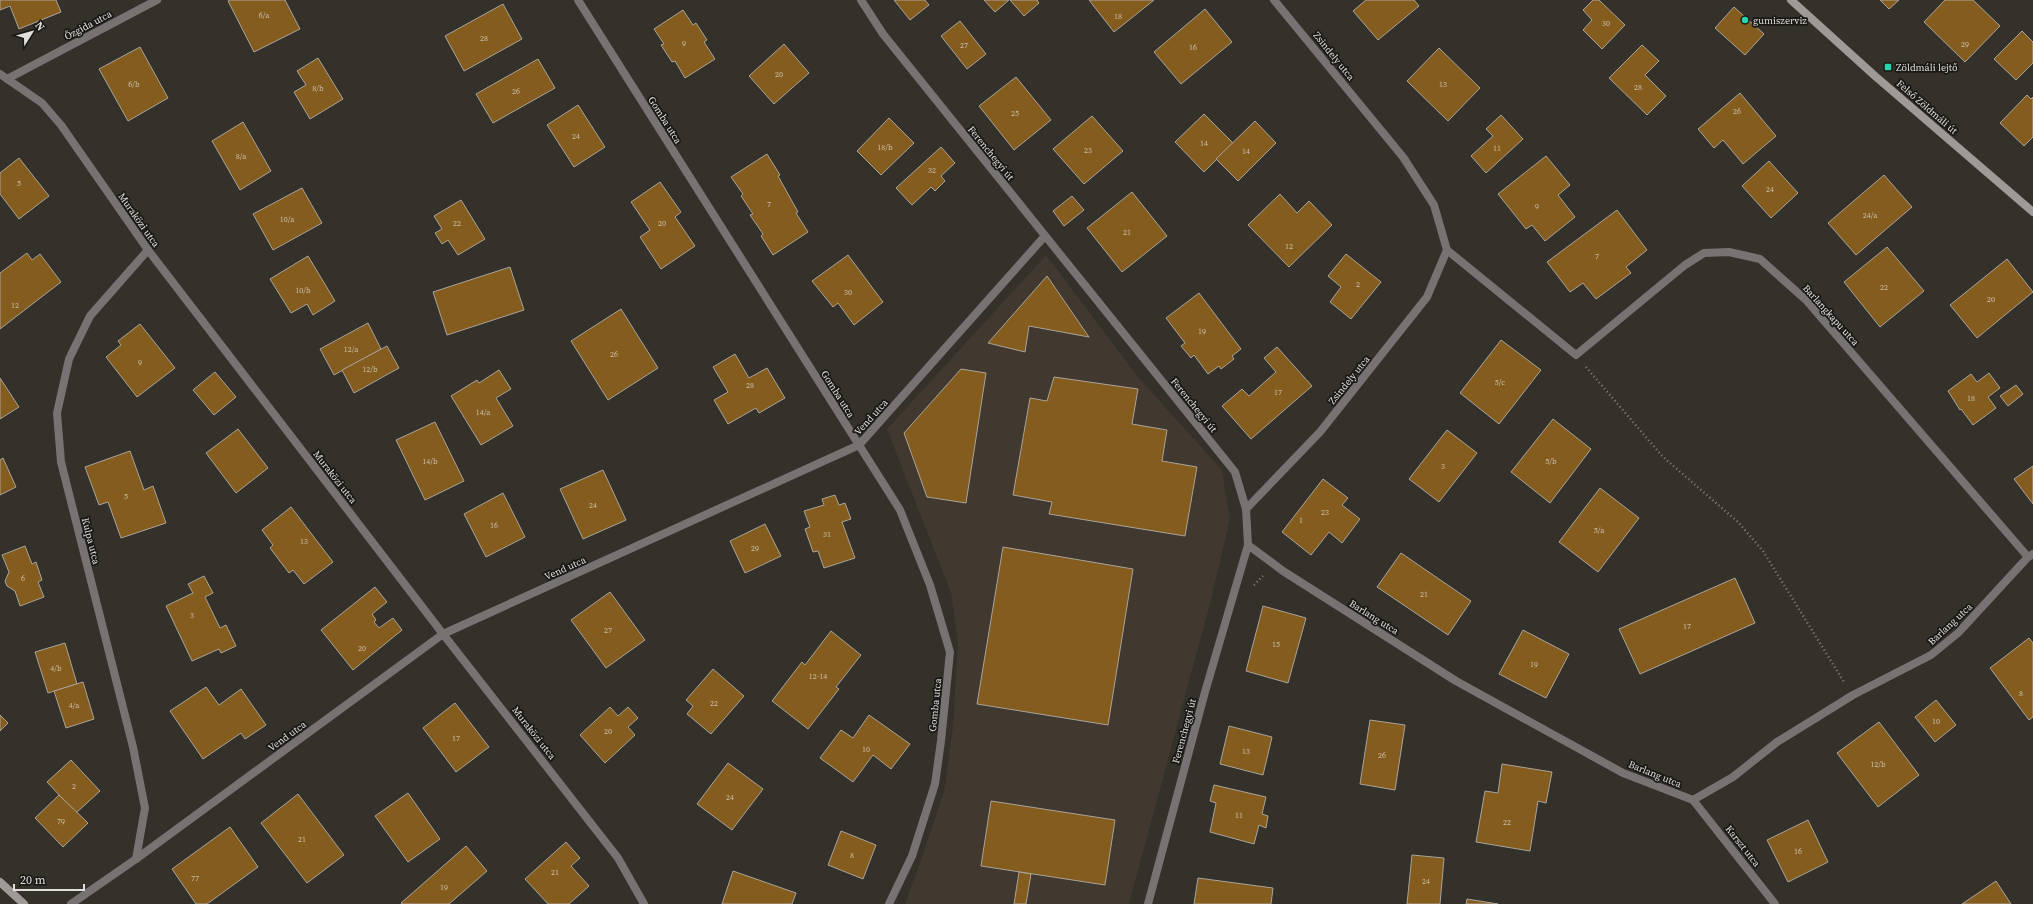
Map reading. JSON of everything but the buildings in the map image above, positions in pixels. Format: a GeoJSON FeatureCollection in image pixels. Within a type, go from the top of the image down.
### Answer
{"type":"FeatureCollection","features":[{"type":"Feature","properties":{"kind":"street","name":"Őzgida utca"},"geometry":{"type":"LineString","coordinates":[[7,79],[157,0]]}},
{"type":"Feature","properties":{"kind":"street","name":"Gomba utca"},"geometry":{"type":"LineString","coordinates":[[578,0],[900,510],[930,585],[950,652],[941,741],[935,784],[912,856],[889,904]]}},
{"type":"Feature","properties":{"kind":"street","name":"Ferenchegyi út"},"geometry":{"type":"LineString","coordinates":[[862,0],[883,34],[1235,472],[1246,509],[1248,545],[1205,692],[1148,904]]}},
{"type":"Feature","properties":{"kind":"street","name":"Zsindely utca"},"geometry":{"type":"LineString","coordinates":[[1246,509],[1320,432],[1428,297],[1447,250],[1434,205],[1403,157],[1274,0]]}},
{"type":"Feature","properties":{"kind":"street","name":"Felső Zöldmáli út"},"geometry":{"type":"LineString","coordinates":[[1791,0],[1875,76],[2033,212]]}},
{"type":"Feature","properties":{"kind":"street","name":"Muraközi utca"},"geometry":{"type":"LineString","coordinates":[[0,74],[42,103],[61,125],[148,250],[443,634],[618,858],[644,904]]}},
{"type":"Feature","properties":{"kind":"street","name":"Vend utca"},"geometry":{"type":"LineString","coordinates":[[71,904],[136,860],[443,634],[859,445],[1044,236]]}},
{"type":"Feature","properties":{"kind":"street","name":"Kulpa utca"},"geometry":{"type":"LineString","coordinates":[[136,860],[145,808],[133,747],[60,462],[57,413],[69,359],[90,316],[148,250]]}},
{"type":"Feature","properties":{"kind":"street"},"geometry":{"type":"LineString","coordinates":[[1447,250],[1576,355]]}},
{"type":"Feature","properties":{"kind":"street","name":"Barlangkapu utca"},"geometry":{"type":"LineString","coordinates":[[1576,355],[1685,265],[1704,253],[1729,252],[1760,259],[1806,300],[2031,555]]}},
{"type":"Feature","properties":{"kind":"street","name":"Barlang utca"},"geometry":{"type":"LineString","coordinates":[[1248,545],[1283,571],[1456,681],[1623,773],[1693,800],[1733,777],[1776,742],[1853,695],[1931,655],[1958,633],[2031,555]]}},
{"type":"Feature","properties":{"kind":"street","name":"Karszt utca"},"geometry":{"type":"LineString","coordinates":[[1693,800],[1775,904]]}},
{"type":"Feature","properties":{"kind":"street"},"geometry":{"type":"LineString","coordinates":[[0,882],[24,904]]}},
{"type":"Feature","properties":{"kind":"path"},"geometry":{"type":"LineString","coordinates":[[1576,355],[1663,456],[1738,522],[1763,551],[1814,636],[1853,695]]}},
{"type":"Feature","properties":{"kind":"path"},"geometry":{"type":"LineString","coordinates":[[1250,588],[1261,577],[1270,573],[1283,571]]}},
{"type":"Feature","properties":{"kind":"shaded area"},"geometry":{"type":"Polygon","coordinates":[[[1046,255],[1138,377],[1222,470],[1230,519],[1211,600],[1129,904],[905,904],[944,791],[953,726],[958,643],[951,593],[887,429],[1046,255]]]}},
{"type":"Feature","properties":{"kind":"place","name":"gumiszerviz"},"geometry":{"type":"Point","coordinates":[1745,20]}},
{"type":"Feature","properties":{"kind":"place","name":"Zöldmáli lejtő"},"geometry":{"type":"Point","coordinates":[1888,67]}}]}
